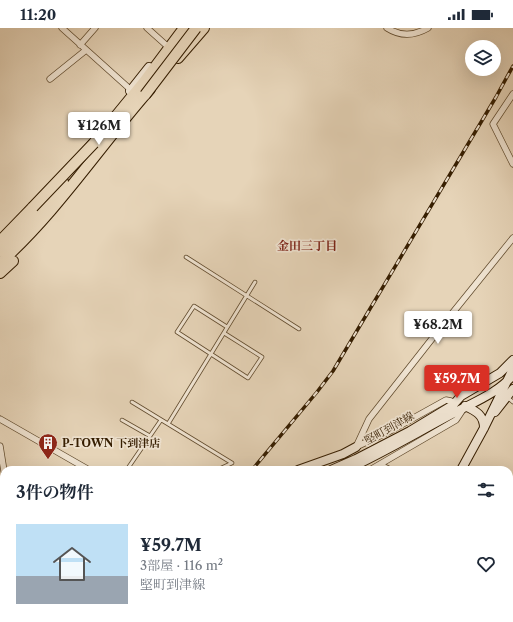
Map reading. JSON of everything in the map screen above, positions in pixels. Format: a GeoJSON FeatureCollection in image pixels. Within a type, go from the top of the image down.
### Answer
{"type":"FeatureCollection","features":[{"type":"Feature","properties":{"kind":"highway"},"geometry":{"type":"LineString","coordinates":[[0,252],[37,214],[184,28]]}},
{"type":"Feature","properties":{"kind":"highway"},"geometry":{"type":"LineString","coordinates":[[142,83],[190,28]]}},
{"type":"Feature","properties":{"kind":"highway"},"geometry":{"type":"LineString","coordinates":[[146,95],[196,28]]}},
{"type":"Feature","properties":{"kind":"highway"},"geometry":{"type":"LineString","coordinates":[[0,262],[26,239],[60,201],[146,95],[204,28]]}},
{"type":"Feature","properties":{"kind":"highway"},"geometry":{"type":"LineString","coordinates":[[0,241],[94,143]]}},
{"type":"Feature","properties":{"kind":"highway"},"geometry":{"type":"LineString","coordinates":[[0,272],[26,247],[44,225],[60,201]]}},
{"type":"Feature","properties":{"kind":"street"},"geometry":{"type":"LineString","coordinates":[[62,28],[131,90]]}},
{"type":"Feature","properties":{"kind":"street"},"geometry":{"type":"LineString","coordinates":[[80,45],[95,28]]}},
{"type":"Feature","properties":{"kind":"street"},"geometry":{"type":"LineString","coordinates":[[147,28],[166,45]]}},
{"type":"Feature","properties":{"kind":"street"},"geometry":{"type":"LineString","coordinates":[[0,247],[28,217],[179,28]]}},
{"type":"Feature","properties":{"kind":"street"},"geometry":{"type":"LineString","coordinates":[[0,262],[45,214],[157,76],[199,28]]}},
{"type":"Feature","properties":{"kind":"street"},"geometry":{"type":"LineString","coordinates":[[387,28],[400,34],[412,35],[428,28]]}},
{"type":"Feature","properties":{"kind":"street"},"geometry":{"type":"LineString","coordinates":[[50,80],[86,50]]}},
{"type":"Feature","properties":{"kind":"street"},"geometry":{"type":"LineString","coordinates":[[513,94],[494,124],[513,164]]}},
{"type":"Feature","properties":{"kind":"street"},"geometry":{"type":"LineString","coordinates":[[356,447],[369,419],[513,238]]}},
{"type":"Feature","properties":{"kind":"street","name":"堅町到津線"},"geometry":{"type":"LineString","coordinates":[[353,466],[411,433],[453,404],[461,396],[500,373],[513,360]]}},
{"type":"Feature","properties":{"kind":"street"},"geometry":{"type":"LineString","coordinates":[[309,466],[343,454],[392,430],[446,400],[451,401],[453,404],[462,401],[496,382],[513,375]]}},
{"type":"Feature","properties":{"kind":"street","name":"堅町到津線"},"geometry":{"type":"LineString","coordinates":[[341,466],[465,406],[509,392],[513,375]]}},
{"type":"Feature","properties":{"kind":"street"},"geometry":{"type":"LineString","coordinates":[[496,382],[501,382],[509,392]]}},
{"type":"Feature","properties":{"kind":"street"},"geometry":{"type":"LineString","coordinates":[[484,428],[509,392]]}},
{"type":"Feature","properties":{"kind":"street"},"geometry":{"type":"LineString","coordinates":[[463,466],[484,428],[509,392]]}},
{"type":"Feature","properties":{"kind":"street"},"geometry":{"type":"LineString","coordinates":[[380,465],[456,420],[465,406],[479,414],[483,420],[484,428]]}},
{"type":"Feature","properties":{"kind":"street"},"geometry":{"type":"LineString","coordinates":[[0,420],[82,466]]}},
{"type":"Feature","properties":{"kind":"street"},"geometry":{"type":"LineString","coordinates":[[0,446],[3,466]]}},
{"type":"Feature","properties":{"kind":"lane"},"geometry":{"type":"LineString","coordinates":[[186,257],[298,330]]}},
{"type":"Feature","properties":{"kind":"lane"},"geometry":{"type":"LineString","coordinates":[[168,424],[255,282]]}},
{"type":"Feature","properties":{"kind":"lane"},"geometry":{"type":"LineString","coordinates":[[224,333],[262,357],[248,378],[176,332],[194,306],[228,327]]}},
{"type":"Feature","properties":{"kind":"lane"},"geometry":{"type":"LineString","coordinates":[[132,402],[232,463],[226,466]]}},
{"type":"Feature","properties":{"kind":"lane"},"geometry":{"type":"LineString","coordinates":[[122,420],[150,436]]}},
{"type":"Feature","properties":{"kind":"lane"},"geometry":{"type":"LineString","coordinates":[[129,466],[161,420]]}},
{"type":"Feature","properties":{"kind":"railway"},"geometry":{"type":"LineString","coordinates":[[255,466],[333,371],[513,66]]}},
{"type":"Feature","properties":{"kind":"place","name":"P-TOWN 下到津店"},"geometry":{"type":"Point","coordinates":[48,460]}},
{"type":"Feature","properties":{"kind":"district","name":"金田三丁目"},"geometry":{"type":"Point","coordinates":[307,246]}}]}
